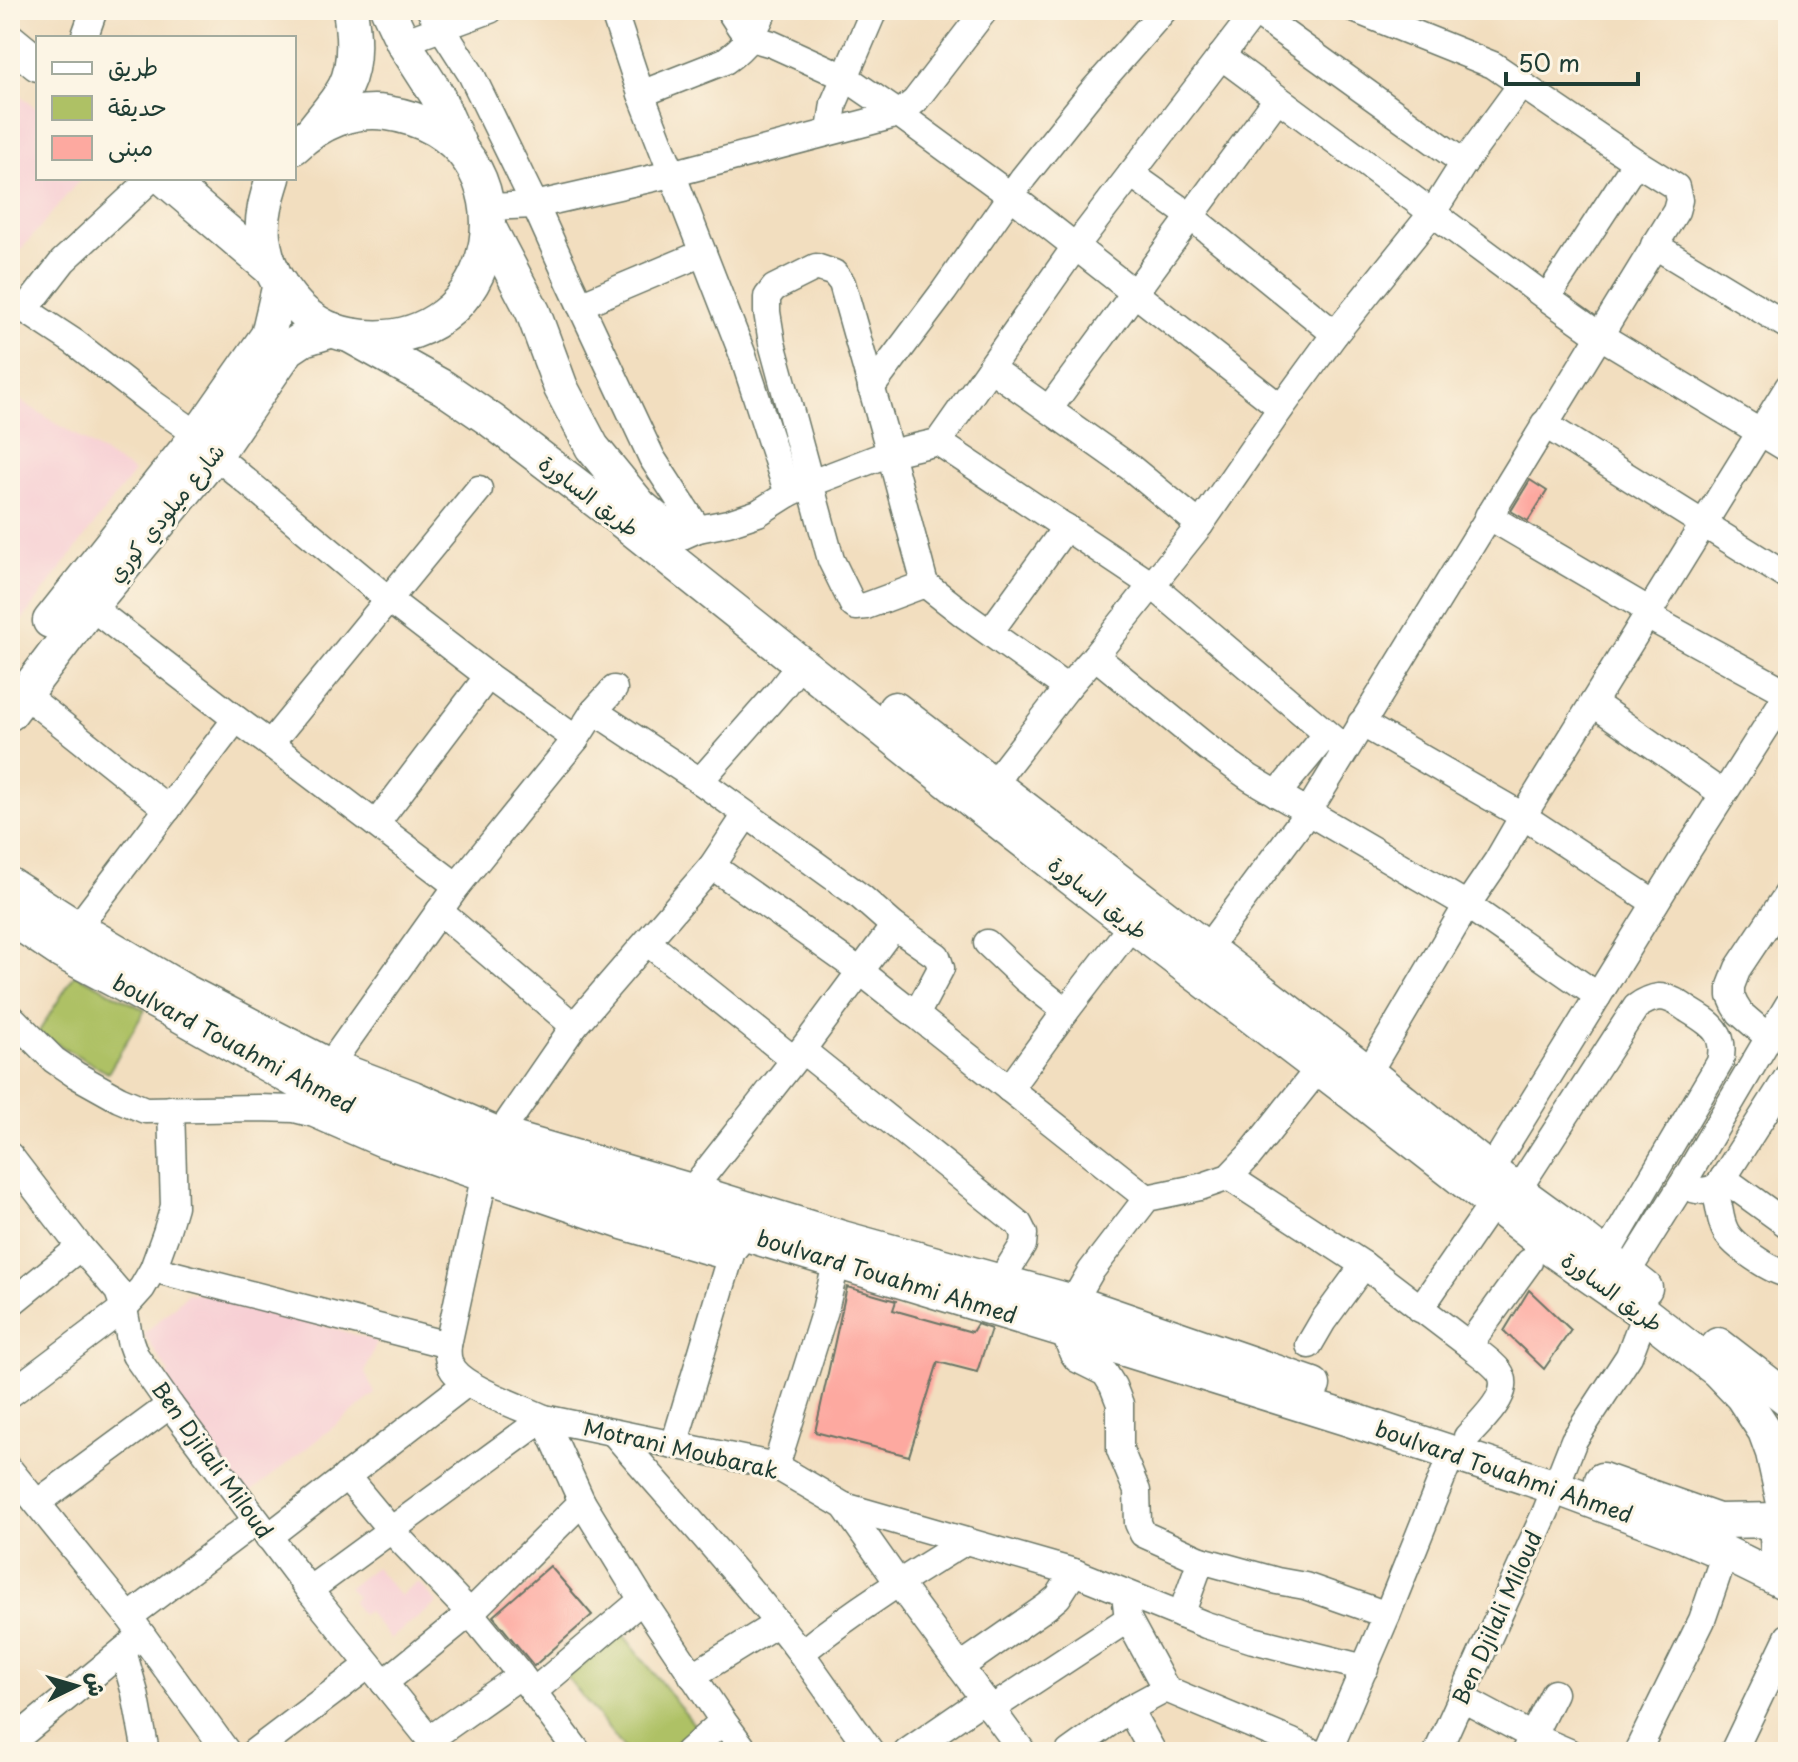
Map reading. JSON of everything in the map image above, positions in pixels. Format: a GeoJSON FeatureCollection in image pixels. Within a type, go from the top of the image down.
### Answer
{"type":"FeatureCollection","features":[{"type":"Feature","properties":{"kind":"main road"},"geometry":{"type":"LineString","coordinates":[[299,142],[345,87],[354,31],[350,10]]}},
{"type":"Feature","properties":{"kind":"main road"},"geometry":{"type":"LineString","coordinates":[[388,10],[403,42],[437,95],[462,151]]}},
{"type":"Feature","properties":{"kind":"main road"},"geometry":{"type":"LineString","coordinates":[[10,41],[36,62]]}},
{"type":"Feature","properties":{"kind":"main road"},"geometry":{"type":"LineString","coordinates":[[299,142],[343,116],[376,111],[408,116],[437,129],[462,151]]}},
{"type":"Feature","properties":{"kind":"main road","name":"طريق الساورة"},"geometry":{"type":"LineString","coordinates":[[462,151],[483,187],[488,218],[533,312],[561,388],[592,447],[640,506],[688,534],[1132,925],[1199,960],[1319,1068],[1360,1083]]}},
{"type":"Feature","properties":{"kind":"main road","name":"طريق الساورة"},"geometry":{"type":"LineString","coordinates":[[166,180],[276,277],[293,303],[312,319],[444,388],[491,420],[801,663],[983,793],[1500,1188],[1548,1245],[1717,1370],[1788,1399]]}},
{"type":"Feature","properties":{"kind":"main road"},"geometry":{"type":"LineString","coordinates":[[272,180],[264,204],[263,237],[276,277]]}},
{"type":"Feature","properties":{"kind":"main road"},"geometry":{"type":"LineString","coordinates":[[342,333],[384,338],[416,331],[445,315],[468,291],[483,261],[488,218]]}},
{"type":"Feature","properties":{"kind":"main road","name":"شارع ميلودي كوري"},"geometry":{"type":"LineString","coordinates":[[206,445],[268,335],[276,277]]}},
{"type":"Feature","properties":{"kind":"main road","name":"شارع ميلودي كوري"},"geometry":{"type":"LineString","coordinates":[[15,693],[82,600],[206,445],[288,349],[303,339],[342,333]]}},
{"type":"Feature","properties":{"kind":"main road","name":"boulvard Touahmi Ahmed"},"geometry":{"type":"LineString","coordinates":[[10,885],[322,1079]]}},
{"type":"Feature","properties":{"kind":"main road","name":"boulvard Touahmi Ahmed"},"geometry":{"type":"LineString","coordinates":[[10,917],[62,952],[173,1011],[322,1079],[413,1098],[489,1158],[529,1175],[739,1243],[839,1250]]}},
{"type":"Feature","properties":{"kind":"main road","name":"boulvard Touahmi Ahmed"},"geometry":{"type":"LineString","coordinates":[[489,1158],[691,1191],[839,1250],[1068,1316],[1559,1477],[1718,1521],[1784,1510]]}},
{"type":"Feature","properties":{"kind":"main road","name":"طريق الساورة"},"geometry":{"type":"LineString","coordinates":[[1548,1245],[1616,1265],[1742,1379],[1742,1396],[1765,1431],[1773,1453],[1784,1510],[1776,1543],[1788,1582]]}},
{"type":"Feature","properties":{"kind":"main road","name":"boulvard Touahmi Ahmed"},"geometry":{"type":"LineString","coordinates":[[1559,1477],[1788,1582]]}},
{"type":"Feature","properties":{"kind":"street"},"geometry":{"type":"LineString","coordinates":[[85,36],[94,10]]}},
{"type":"Feature","properties":{"kind":"street"},"geometry":{"type":"LineString","coordinates":[[403,42],[435,19],[490,10]]}},
{"type":"Feature","properties":{"kind":"street"},"geometry":{"type":"LineString","coordinates":[[613,10],[671,174],[742,353],[798,489],[853,605],[866,606],[925,584]]}},
{"type":"Feature","properties":{"kind":"street"},"geometry":{"type":"LineString","coordinates":[[729,10],[751,38],[772,44],[845,77],[899,114],[1011,196],[1281,408]]}},
{"type":"Feature","properties":{"kind":"street"},"geometry":{"type":"LineString","coordinates":[[641,94],[725,61],[737,53],[751,38],[764,10]]}},
{"type":"Feature","properties":{"kind":"street"},"geometry":{"type":"LineString","coordinates":[[830,131],[834,103],[874,10]]}},
{"type":"Feature","properties":{"kind":"street"},"geometry":{"type":"LineString","coordinates":[[488,218],[899,114],[915,101],[985,10]]}},
{"type":"Feature","properties":{"kind":"street"},"geometry":{"type":"LineString","coordinates":[[871,388],[1011,196],[1090,94],[1164,10]]}},
{"type":"Feature","properties":{"kind":"street"},"geometry":{"type":"LineString","coordinates":[[1277,794],[1361,723],[1676,211],[1678,193],[1676,187],[1493,65],[1356,10]]}},
{"type":"Feature","properties":{"kind":"street"},"geometry":{"type":"LineString","coordinates":[[435,19],[471,74],[688,534],[745,519],[798,489],[890,453],[938,442],[1075,247],[1253,11],[1464,163]]}},
{"type":"Feature","properties":{"kind":"street"},"geometry":{"type":"LineString","coordinates":[[1221,56],[1599,335],[1788,449]]}},
{"type":"Feature","properties":{"kind":"street"},"geometry":{"type":"LineString","coordinates":[[983,793],[1200,525],[1335,334],[1433,212],[1464,163],[1521,85]]}},
{"type":"Feature","properties":{"kind":"street"},"geometry":{"type":"LineString","coordinates":[[1049,409],[1277,99]]}},
{"type":"Feature","properties":{"kind":"street"},"geometry":{"type":"LineString","coordinates":[[1547,298],[1636,162]]}},
{"type":"Feature","properties":{"kind":"street"},"geometry":{"type":"LineString","coordinates":[[1131,174],[1190,216],[1335,334]]}},
{"type":"Feature","properties":{"kind":"street"},"geometry":{"type":"LineString","coordinates":[[150,180],[17,305],[74,342],[206,445],[389,600],[576,739]]}},
{"type":"Feature","properties":{"kind":"street"},"geometry":{"type":"LineString","coordinates":[[1654,245],[1788,326]]}},
{"type":"Feature","properties":{"kind":"street"},"geometry":{"type":"LineString","coordinates":[[580,305],[703,253]]}},
{"type":"Feature","properties":{"kind":"street"},"geometry":{"type":"LineString","coordinates":[[798,489],[767,297],[774,288],[816,267],[834,273],[842,283],[925,584],[1067,688]]}},
{"type":"Feature","properties":{"kind":"street"},"geometry":{"type":"LineString","coordinates":[[990,368],[1131,468],[1200,525]]}},
{"type":"Feature","properties":{"kind":"street"},"geometry":{"type":"LineString","coordinates":[[1360,1083],[1788,387]]}},
{"type":"Feature","properties":{"kind":"street"},"geometry":{"type":"LineString","coordinates":[[1544,424],[1788,577]]}},
{"type":"Feature","properties":{"kind":"street"},"geometry":{"type":"LineString","coordinates":[[938,442],[1152,585],[1336,742]]}},
{"type":"Feature","properties":{"kind":"street"},"geometry":{"type":"LineString","coordinates":[[270,744],[479,489]]}},
{"type":"Feature","properties":{"kind":"street"},"geometry":{"type":"LineString","coordinates":[[1488,516],[1648,614],[1788,693],[1598,996],[1500,1188]]}},
{"type":"Feature","properties":{"kind":"street"},"geometry":{"type":"LineString","coordinates":[[990,632],[1066,527]]}},
{"type":"Feature","properties":{"kind":"street"},"geometry":{"type":"LineString","coordinates":[[82,600],[457,886]]}},
{"type":"Feature","properties":{"kind":"street"},"geometry":{"type":"LineString","coordinates":[[1095,656],[1208,748],[1250,778],[1467,905],[1598,996]]}},
{"type":"Feature","properties":{"kind":"street"},"geometry":{"type":"LineString","coordinates":[[700,781],[801,663]]}},
{"type":"Feature","properties":{"kind":"street"},"geometry":{"type":"LineString","coordinates":[[376,824],[488,676]]}},
{"type":"Feature","properties":{"kind":"street"},"geometry":{"type":"LineString","coordinates":[[322,1079],[457,886],[614,689]]}},
{"type":"Feature","properties":{"kind":"street"},"geometry":{"type":"LineString","coordinates":[[15,693],[168,809]]}},
{"type":"Feature","properties":{"kind":"street"},"geometry":{"type":"LineString","coordinates":[[1593,703],[1723,794]]}},
{"type":"Feature","properties":{"kind":"street"},"geometry":{"type":"LineString","coordinates":[[594,711],[700,781],[937,956],[939,973],[916,1015]]}},
{"type":"Feature","properties":{"kind":"street"},"geometry":{"type":"LineString","coordinates":[[77,928],[236,719]]}},
{"type":"Feature","properties":{"kind":"street"},"geometry":{"type":"LineString","coordinates":[[1361,723],[1523,816],[1655,903]]}},
{"type":"Feature","properties":{"kind":"street"},"geometry":{"type":"LineString","coordinates":[[1199,960],[1308,812],[1336,742]]}},
{"type":"Feature","properties":{"kind":"street"},"geometry":{"type":"LineString","coordinates":[[10,1744],[131,1635],[262,1529],[346,1476],[467,1383],[450,1364],[448,1345],[489,1158],[574,1026],[712,866],[746,815]]}},
{"type":"Feature","properties":{"kind":"street"},"geometry":{"type":"LineString","coordinates":[[712,866],[860,971],[1147,1198]]}},
{"type":"Feature","properties":{"kind":"street"},"geometry":{"type":"LineString","coordinates":[[1616,1265],[1682,1185],[1782,1019],[1740,1013],[1731,996],[1731,986],[1738,968],[1788,893]]}},
{"type":"Feature","properties":{"kind":"street"},"geometry":{"type":"LineString","coordinates":[[439,911],[574,1026]]}},
{"type":"Feature","properties":{"kind":"street"},"geometry":{"type":"LineString","coordinates":[[1009,1089],[1132,925]]}},
{"type":"Feature","properties":{"kind":"street"},"geometry":{"type":"LineString","coordinates":[[691,1191],[894,926]]}},
{"type":"Feature","properties":{"kind":"street"},"geometry":{"type":"LineString","coordinates":[[647,942],[1019,1224],[1024,1234],[1023,1245],[992,1294]]}},
{"type":"Feature","properties":{"kind":"street"},"geometry":{"type":"LineString","coordinates":[[987,943],[1025,979],[1066,1011]]}},
{"type":"Feature","properties":{"kind":"street"},"geometry":{"type":"LineString","coordinates":[[1420,1309],[1500,1188],[1636,1007],[1657,997],[1669,998],[1713,1026],[1721,1043],[1720,1062],[1616,1265]]}},
{"type":"Feature","properties":{"kind":"street"},"geometry":{"type":"LineString","coordinates":[[10,1016],[54,1060],[119,1099],[145,1110],[258,1108],[304,1111],[383,1144],[489,1158]]}},
{"type":"Feature","properties":{"kind":"street"},"geometry":{"type":"LineString","coordinates":[[1319,1068],[1229,1177],[1189,1190],[1147,1198],[1091,1271],[1068,1316],[1070,1347],[1077,1359],[1105,1373],[1113,1386],[1120,1404],[1120,1450],[1137,1491],[1138,1523],[1143,1534],[1201,1560],[1305,1586],[1387,1615]]}},
{"type":"Feature","properties":{"kind":"street"},"geometry":{"type":"LineString","coordinates":[[1744,1081],[1781,1088],[1722,1189],[1723,1225],[1743,1249],[1776,1271],[1788,1274]]}},
{"type":"Feature","properties":{"kind":"street"},"geometry":{"type":"LineString","coordinates":[[10,1394],[124,1308],[142,1288],[153,1269],[174,1206],[171,1109]]}},
{"type":"Feature","properties":{"kind":"street","name":"Ben Djilali Miloud"},"geometry":{"type":"LineString","coordinates":[[10,1156],[118,1291],[135,1355],[170,1405],[309,1590],[435,1746]]}},
{"type":"Feature","properties":{"kind":"street"},"geometry":{"type":"LineString","coordinates":[[1229,1177],[1364,1265],[1498,1370],[1504,1386],[1500,1398],[1459,1445],[1328,1752]]}},
{"type":"Feature","properties":{"kind":"street"},"geometry":{"type":"LineString","coordinates":[[1682,1185],[1697,1191],[1722,1189],[1788,1225]]}},
{"type":"Feature","properties":{"kind":"street"},"geometry":{"type":"LineString","coordinates":[[674,1445],[739,1243]]}},
{"type":"Feature","properties":{"kind":"street"},"geometry":{"type":"LineString","coordinates":[[1469,1345],[1548,1245]]}},
{"type":"Feature","properties":{"kind":"street"},"geometry":{"type":"LineString","coordinates":[[10,1304],[80,1247]]}},
{"type":"Feature","properties":{"kind":"street"},"geometry":{"type":"LineString","coordinates":[[776,1466],[825,1310],[839,1250]]}},
{"type":"Feature","properties":{"kind":"street"},"geometry":{"type":"LineString","coordinates":[[1309,1345],[1364,1265]]}},
{"type":"Feature","properties":{"kind":"street"},"geometry":{"type":"LineString","coordinates":[[153,1269],[448,1345]]}},
{"type":"Feature","properties":{"kind":"street","name":"Ben Djilali Miloud"},"geometry":{"type":"LineString","coordinates":[[1437,1752],[1546,1511],[1574,1440],[1629,1356],[1645,1314]]}},
{"type":"Feature","properties":{"kind":"street","name":"Motrani Moubarak"},"geometry":{"type":"LineString","coordinates":[[467,1383],[544,1418],[776,1466],[844,1506],[1023,1752]]}},
{"type":"Feature","properties":{"kind":"street"},"geometry":{"type":"LineString","coordinates":[[37,1503],[170,1405]]}},
{"type":"Feature","properties":{"kind":"street"},"geometry":{"type":"LineString","coordinates":[[309,1590],[544,1418],[582,1502],[642,1600],[746,1752]]}},
{"type":"Feature","properties":{"kind":"street"},"geometry":{"type":"LineString","coordinates":[[614,1433],[778,1623],[871,1752]]}},
{"type":"Feature","properties":{"kind":"street"},"geometry":{"type":"LineString","coordinates":[[10,1470],[131,1635],[227,1752]]}},
{"type":"Feature","properties":{"kind":"street"},"geometry":{"type":"LineString","coordinates":[[346,1476],[390,1529],[470,1613],[578,1752]]}},
{"type":"Feature","properties":{"kind":"street"},"geometry":{"type":"LineString","coordinates":[[254,1752],[470,1613],[582,1502]]}},
{"type":"Feature","properties":{"kind":"street"},"geometry":{"type":"LineString","coordinates":[[844,1506],[1074,1572],[1253,1640],[1365,1668]]}},
{"type":"Feature","properties":{"kind":"street"},"geometry":{"type":"LineString","coordinates":[[801,1653],[841,1621],[966,1541]]}},
{"type":"Feature","properties":{"kind":"street"},"geometry":{"type":"LineString","coordinates":[[1637,1752],[1702,1620],[1725,1553]]}},
{"type":"Feature","properties":{"kind":"street"},"geometry":{"type":"LineString","coordinates":[[1181,1615],[1201,1560]]}},
{"type":"Feature","properties":{"kind":"street"},"geometry":{"type":"LineString","coordinates":[[960,1667],[1058,1597],[1074,1572]]}},
{"type":"Feature","properties":{"kind":"street"},"geometry":{"type":"LineString","coordinates":[[1125,1592],[1128,1619],[1166,1689],[1312,1752]]}},
{"type":"Feature","properties":{"kind":"street"},"geometry":{"type":"LineString","coordinates":[[435,1746],[642,1600]]}},
{"type":"Feature","properties":{"kind":"street"},"geometry":{"type":"LineString","coordinates":[[907,1752],[1128,1619]]}},
{"type":"Feature","properties":{"kind":"street"},"geometry":{"type":"LineString","coordinates":[[692,1676],[778,1623]]}},
{"type":"Feature","properties":{"kind":"street"},"geometry":{"type":"LineString","coordinates":[[131,1635],[135,1693],[146,1752]]}},
{"type":"Feature","properties":{"kind":"street"},"geometry":{"type":"LineString","coordinates":[[1733,1752],[1788,1637]]}},
{"type":"Feature","properties":{"kind":"street"},"geometry":{"type":"LineString","coordinates":[[1069,1752],[1129,1709],[1166,1689]]}},
{"type":"Feature","properties":{"kind":"street"},"geometry":{"type":"LineString","coordinates":[[1528,1744],[1554,1693]]}},
{"type":"Feature","properties":{"kind":"street"},"geometry":{"type":"LineString","coordinates":[[1461,1698],[1528,1744],[1569,1752]]}},
{"type":"Feature","properties":{"kind":"street"},"geometry":{"type":"LineString","coordinates":[[1129,1709],[1153,1752]]}},
{"type":"Feature","properties":{"kind":"street"},"geometry":{"type":"LineString","coordinates":[[688,1752],[723,1721]]}},
{"type":"Feature","properties":{"kind":"shaded area"},"geometry":{"type":"Polygon","coordinates":[[[10,86],[36,108],[36,180],[79,180],[10,263],[10,86]]]}},
{"type":"Feature","properties":{"kind":"shaded area"},"geometry":{"type":"Polygon","coordinates":[[[10,394],[134,472],[10,636],[10,394]]]}},
{"type":"Feature","properties":{"kind":"shaded area"},"geometry":{"type":"Polygon","coordinates":[[[188,1293],[214,1294],[377,1341],[365,1372],[375,1394],[247,1495],[161,1384],[169,1374],[144,1334],[188,1293]]]}},
{"type":"Feature","properties":{"kind":"shaded area"},"geometry":{"type":"Polygon","coordinates":[[[375,1567],[400,1596],[418,1582],[437,1603],[390,1639],[367,1611],[361,1615],[352,1601],[357,1596],[348,1588],[375,1567]]]}},
{"type":"Feature","properties":{"kind":"green space"},"geometry":{"type":"Polygon","coordinates":[[[75,974],[145,1010],[108,1073],[38,1033],[75,974]]]}},
{"type":"Feature","properties":{"kind":"green space"},"geometry":{"type":"Polygon","coordinates":[[[622,1633],[696,1727],[665,1752],[627,1752],[567,1677],[622,1633]]]}},
{"type":"Feature","properties":{"kind":"building"},"geometry":{"type":"Polygon","coordinates":[[[1530,480],[1547,491],[1528,521],[1511,511],[1530,480]]]}},
{"type":"Feature","properties":{"kind":"building"},"geometry":{"type":"Polygon","coordinates":[[[847,1287],[896,1301],[893,1310],[972,1332],[977,1324],[991,1329],[977,1372],[938,1362],[909,1456],[815,1432],[847,1287]]]}},
{"type":"Feature","properties":{"kind":"building"},"geometry":{"type":"Polygon","coordinates":[[[1529,1290],[1571,1330],[1544,1369],[1504,1331],[1529,1290]]]}},
{"type":"Feature","properties":{"kind":"building"},"geometry":{"type":"Polygon","coordinates":[[[550,1566],[592,1615],[534,1666],[493,1616],[550,1566]]]}}]}
